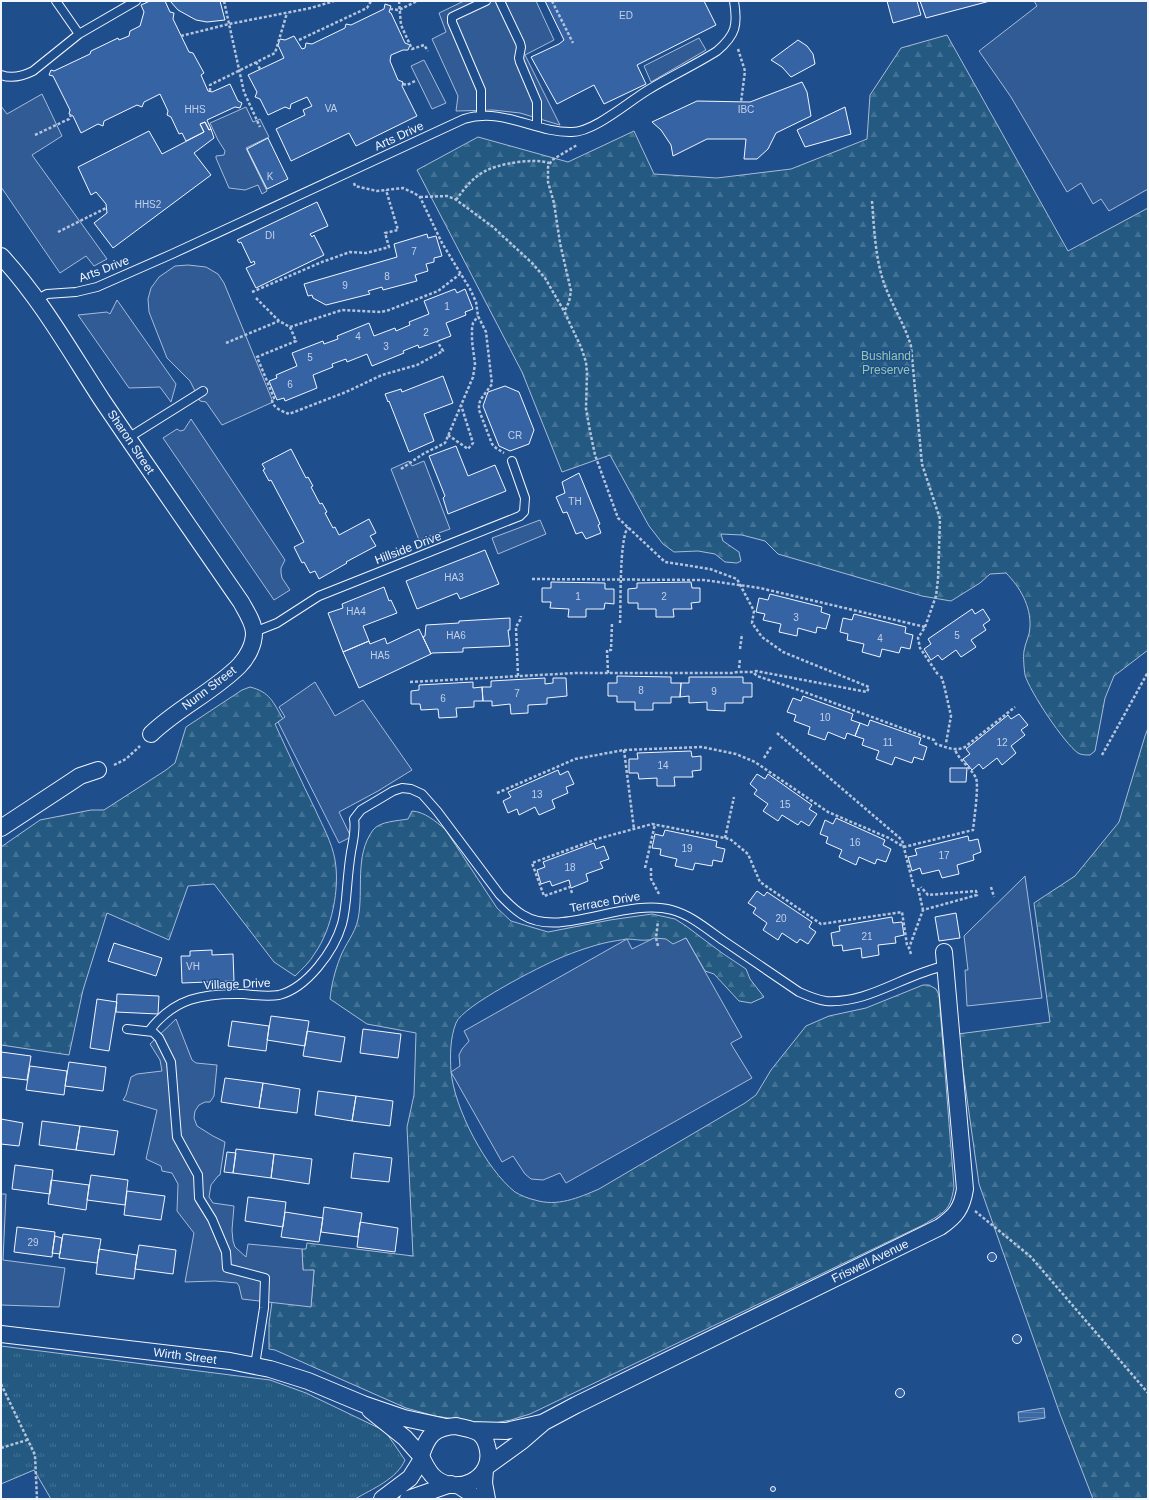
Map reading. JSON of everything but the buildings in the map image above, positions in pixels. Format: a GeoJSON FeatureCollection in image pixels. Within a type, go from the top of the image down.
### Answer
{"type":"FeatureCollection","features":[{"type":"Feature","properties":{"kind":"street","name":"Sharon Street"},"geometry":{"type":"LineString","coordinates":[[1,256],[17,274],[36,300],[128,438],[241,602],[250,618],[254,632]]}},
{"type":"Feature","properties":{"kind":"street","name":"Nunn Street"},"geometry":{"type":"LineString","coordinates":[[151,734],[169,717],[217,684],[240,666],[248,655],[254,632]]}},
{"type":"Feature","properties":{"kind":"street"},"geometry":{"type":"LineString","coordinates":[[1,828],[75,779],[98,770]]}},
{"type":"Feature","properties":{"kind":"street","name":"Friswell Avenue"},"geometry":{"type":"LineString","coordinates":[[485,1468],[522,1441],[544,1422],[576,1405],[950,1221],[958,1212],[963,1202],[965,1189],[944,959]]}},
{"type":"Feature","properties":{"kind":"street","name":"Wirth Street"},"geometry":{"type":"LineString","coordinates":[[1,1334],[222,1360],[255,1366],[308,1381],[363,1404],[404,1418],[446,1427]]}},
{"type":"Feature","properties":{"kind":"street","name":"Wirth Street"},"geometry":{"type":"LineString","coordinates":[[363,1404],[405,1438],[422,1458]]}},
{"type":"Feature","properties":{"kind":"street","name":"Friswell Avenue"},"geometry":{"type":"LineString","coordinates":[[472,1430],[506,1431],[544,1422]]}},
{"type":"Feature","properties":{"kind":"street"},"geometry":{"type":"LineString","coordinates":[[382,1499],[410,1478],[422,1458],[429,1437],[437,1430],[456,1426],[472,1430],[480,1434],[486,1442],[488,1461],[479,1478],[470,1483],[455,1485],[408,1499]]}},
{"type":"Feature","properties":{"kind":"street"},"geometry":{"type":"LineString","coordinates":[[422,1458],[432,1476],[442,1482],[455,1485],[470,1493],[475,1499]]}},
{"type":"Feature","properties":{"kind":"street"},"geometry":{"type":"LineString","coordinates":[[485,1468],[484,1483],[487,1499]]}},
{"type":"Feature","properties":{"kind":"lane"},"geometry":{"type":"LineString","coordinates":[[56,1],[79,34]]}},
{"type":"Feature","properties":{"kind":"lane"},"geometry":{"type":"LineString","coordinates":[[1,75],[12,77],[28,74],[41,66],[79,34],[136,1]]}},
{"type":"Feature","properties":{"kind":"lane"},"geometry":{"type":"LineString","coordinates":[[481,116],[481,90],[452,22],[452,17],[486,1]]}},
{"type":"Feature","properties":{"kind":"lane"},"geometry":{"type":"LineString","coordinates":[[500,1],[521,47],[519,58],[520,62],[537,102],[537,126]]}},
{"type":"Feature","properties":{"kind":"lane"},"geometry":{"type":"LineString","coordinates":[[734,1],[736,23],[734,33]]}},
{"type":"Feature","properties":{"kind":"lane","name":"Arts Drive"},"geometry":{"type":"LineString","coordinates":[[36,300],[47,294],[83,291],[97,287],[172,254],[464,119],[481,116],[510,118],[556,130],[577,132],[585,130],[646,91],[709,56],[726,43],[734,33]]}},
{"type":"Feature","properties":{"kind":"lane"},"geometry":{"type":"LineString","coordinates":[[128,438],[203,391]]}},
{"type":"Feature","properties":{"kind":"lane","name":"Hillside Drive"},"geometry":{"type":"LineString","coordinates":[[254,632],[277,623],[326,593],[520,516],[524,512],[525,498],[512,461]]}},
{"type":"Feature","properties":{"kind":"lane","name":"Terrace Drive"},"geometry":{"type":"LineString","coordinates":[[354,819],[361,810],[393,791],[402,788],[411,789],[422,794],[500,895],[524,916],[534,920],[548,922],[570,921],[644,906],[672,910],[700,924],[799,992],[817,999],[851,999],[867,995],[931,969],[944,959]]}},
{"type":"Feature","properties":{"kind":"lane","name":"Village Drive"},"geometry":{"type":"LineString","coordinates":[[149,1031],[157,1020],[173,1007],[191,998],[223,994],[271,996],[288,992],[303,983],[327,954],[341,925],[346,904],[350,859],[356,827],[354,819]]}},
{"type":"Feature","properties":{"kind":"lane"},"geometry":{"type":"LineString","coordinates":[[127,1029],[153,1032],[159,1038],[171,1062],[177,1137],[198,1175],[199,1198],[212,1219],[226,1252],[227,1268],[265,1278],[264,1308],[255,1366]]}},
{"type":"Feature","properties":{"kind":"path"},"geometry":{"type":"LineString","coordinates":[[224,1],[244,92],[260,127]]}},
{"type":"Feature","properties":{"kind":"path"},"geometry":{"type":"LineString","coordinates":[[182,36],[334,1]]}},
{"type":"Feature","properties":{"kind":"path"},"geometry":{"type":"LineString","coordinates":[[299,40],[367,8],[371,1]]}},
{"type":"Feature","properties":{"kind":"path"},"geometry":{"type":"LineString","coordinates":[[399,1],[401,25],[412,49],[424,45],[428,51]]}},
{"type":"Feature","properties":{"kind":"path"},"geometry":{"type":"LineString","coordinates":[[390,9],[400,10],[417,1]]}},
{"type":"Feature","properties":{"kind":"path"},"geometry":{"type":"LineString","coordinates":[[552,1],[573,43]]}},
{"type":"Feature","properties":{"kind":"path"},"geometry":{"type":"LineString","coordinates":[[275,53],[287,13]]}},
{"type":"Feature","properties":{"kind":"path"},"geometry":{"type":"LineString","coordinates":[[734,33],[744,71],[741,102]]}},
{"type":"Feature","properties":{"kind":"path"},"geometry":{"type":"LineString","coordinates":[[210,91],[210,85],[280,50]]}},
{"type":"Feature","properties":{"kind":"path"},"geometry":{"type":"LineString","coordinates":[[256,62],[260,69]]}},
{"type":"Feature","properties":{"kind":"path"},"geometry":{"type":"LineString","coordinates":[[403,84],[407,85],[415,81]]}},
{"type":"Feature","properties":{"kind":"path"},"geometry":{"type":"LineString","coordinates":[[35,135],[69,119],[71,115]]}},
{"type":"Feature","properties":{"kind":"path"},"geometry":{"type":"LineString","coordinates":[[456,200],[478,176],[494,167],[529,161],[542,161],[550,163],[580,143],[577,132]]}},
{"type":"Feature","properties":{"kind":"path"},"geometry":{"type":"LineString","coordinates":[[550,163],[548,182],[553,196],[560,243],[571,291],[569,302],[564,311]]}},
{"type":"Feature","properties":{"kind":"path"},"geometry":{"type":"LineString","coordinates":[[348,172],[355,186],[377,191],[403,188],[420,197],[442,243],[473,296],[478,316],[486,332],[492,384],[481,399],[479,410],[492,444],[510,456],[512,461]]}},
{"type":"Feature","properties":{"kind":"path"},"geometry":{"type":"LineString","coordinates":[[252,292],[322,262],[350,252],[366,253],[389,247],[385,233],[398,230],[386,190]]}},
{"type":"Feature","properties":{"kind":"path"},"geometry":{"type":"LineString","coordinates":[[410,682],[608,672],[732,673],[756,671],[867,692],[869,687],[783,652],[762,637],[752,623],[754,611],[738,579],[710,569],[665,562],[618,518],[595,455],[587,419],[588,386],[586,362],[581,347],[564,311],[545,278],[532,263],[493,227],[456,200],[447,196],[420,197]]}},
{"type":"Feature","properties":{"kind":"path"},"geometry":{"type":"LineString","coordinates":[[872,200],[875,237],[882,278],[911,346],[922,464],[940,519],[936,596],[925,627],[918,638],[920,648],[940,676],[944,685],[951,716],[946,743]]}},
{"type":"Feature","properties":{"kind":"path"},"geometry":{"type":"LineString","coordinates":[[58,232],[106,208]]}},
{"type":"Feature","properties":{"kind":"path"},"geometry":{"type":"LineString","coordinates":[[290,327],[342,310],[381,312],[389,310],[438,291],[460,274]]}},
{"type":"Feature","properties":{"kind":"path"},"geometry":{"type":"LineString","coordinates":[[256,298],[279,321],[290,327],[296,341],[257,357],[274,398],[272,399],[272,402],[274,406],[289,414],[351,390],[382,375],[405,369],[428,360],[443,351],[437,341]]}},
{"type":"Feature","properties":{"kind":"path"},"geometry":{"type":"LineString","coordinates":[[401,470],[423,454],[445,443],[475,370],[472,329],[473,323],[478,316]]}},
{"type":"Feature","properties":{"kind":"path"},"geometry":{"type":"LineString","coordinates":[[226,343],[279,321]]}},
{"type":"Feature","properties":{"kind":"path"},"geometry":{"type":"LineString","coordinates":[[447,435],[468,449],[473,443],[461,405]]}},
{"type":"Feature","properties":{"kind":"path"},"geometry":{"type":"LineString","coordinates":[[620,623],[621,580],[625,533],[628,527]]}},
{"type":"Feature","properties":{"kind":"path"},"geometry":{"type":"LineString","coordinates":[[532,579],[704,580],[740,585],[925,627]]}},
{"type":"Feature","properties":{"kind":"path"},"geometry":{"type":"LineString","coordinates":[[518,676],[516,627],[520,620],[520,616]]}},
{"type":"Feature","properties":{"kind":"path"},"geometry":{"type":"LineString","coordinates":[[608,672],[607,650],[611,650],[612,622]]}},
{"type":"Feature","properties":{"kind":"path"},"geometry":{"type":"LineString","coordinates":[[740,649],[742,634]]}},
{"type":"Feature","properties":{"kind":"path"},"geometry":{"type":"LineString","coordinates":[[739,668],[740,659]]}},
{"type":"Feature","properties":{"kind":"path"},"geometry":{"type":"LineString","coordinates":[[753,672],[757,676],[934,740],[936,744],[955,750],[960,750],[965,747],[1015,707]]}},
{"type":"Feature","properties":{"kind":"path"},"geometry":{"type":"LineString","coordinates":[[1102,755],[1148,672]]}},
{"type":"Feature","properties":{"kind":"path"},"geometry":{"type":"LineString","coordinates":[[777,733],[902,840],[918,887],[923,910],[909,948]]}},
{"type":"Feature","properties":{"kind":"path"},"geometry":{"type":"LineString","coordinates":[[98,770],[118,764],[126,759],[151,734]]}},
{"type":"Feature","properties":{"kind":"path"},"geometry":{"type":"LineString","coordinates":[[497,793],[575,758],[624,750],[702,747],[736,754],[760,764],[828,812],[889,838],[904,847],[973,830],[976,779],[955,750]]}},
{"type":"Feature","properties":{"kind":"path"},"geometry":{"type":"LineString","coordinates":[[764,758],[771,747]]}},
{"type":"Feature","properties":{"kind":"path"},"geometry":{"type":"LineString","coordinates":[[624,750],[634,829]]}},
{"type":"Feature","properties":{"kind":"path"},"geometry":{"type":"LineString","coordinates":[[725,838],[734,797]]}},
{"type":"Feature","properties":{"kind":"path"},"geometry":{"type":"LineString","coordinates":[[645,868],[655,824]]}},
{"type":"Feature","properties":{"kind":"path"},"geometry":{"type":"LineString","coordinates":[[572,893],[570,887],[544,896],[532,863],[597,839],[655,824],[730,839],[748,854],[760,882],[821,924],[902,912],[906,945],[909,948],[910,954]]}},
{"type":"Feature","properties":{"kind":"path"},"geometry":{"type":"LineString","coordinates":[[918,887],[928,895],[976,891],[977,895],[923,910]]}},
{"type":"Feature","properties":{"kind":"path"},"geometry":{"type":"LineString","coordinates":[[991,887],[994,897]]}},
{"type":"Feature","properties":{"kind":"path"},"geometry":{"type":"LineString","coordinates":[[963,1202],[1031,1257],[1148,1393]]}},
{"type":"Feature","properties":{"kind":"path"},"geometry":{"type":"LineString","coordinates":[[1,1384],[35,1455],[37,1499]]}},
{"type":"Feature","properties":{"kind":"path"},"geometry":{"type":"LineString","coordinates":[[1,1448],[27,1440]]}},
{"type":"Feature","properties":{"kind":"green space","name":"Bushland Preserve"},"geometry":{"type":"Polygon","coordinates":[[[947,35],[1068,251],[1148,208],[1148,650],[1114,676],[1105,698],[1095,751],[1090,755],[1082,755],[1078,753],[1065,739],[1040,705],[1028,683],[1025,675],[1024,656],[1030,630],[1029,612],[1024,597],[1016,584],[1006,573],[990,574],[980,583],[951,601],[922,596],[778,554],[765,541],[742,535],[721,534],[723,541],[739,552],[741,561],[737,563],[725,562],[715,554],[698,551],[674,552],[663,544],[649,526],[610,455],[562,472],[522,372],[417,170],[478,137],[568,162],[634,131],[654,174],[717,178],[791,169],[867,139],[870,95],[901,48],[947,35]]]}},
{"type":"Feature","properties":{"kind":"green space"},"geometry":{"type":"Polygon","coordinates":[[[250,687],[267,695],[283,719],[275,724],[334,853],[336,883],[333,908],[326,932],[313,956],[295,976],[274,962],[214,884],[188,886],[169,940],[107,913],[83,990],[69,1055],[1,1045],[1,847],[40,820],[91,810],[104,810],[175,763],[186,727],[242,690],[250,687]]]}},
{"type":"Feature","properties":{"kind":"green space"},"geometry":{"type":"Polygon","coordinates":[[[1148,728],[1148,1499],[1093,1499],[1060,1414],[979,1184],[958,1034],[1050,1022],[1034,903],[1075,876],[1119,822],[1148,728]]]}},
{"type":"Feature","properties":{"kind":"green space"},"geometry":{"type":"Polygon","coordinates":[[[412,811],[426,815],[445,829],[497,908],[511,921],[548,932],[610,920],[652,914],[675,919],[746,969],[750,979],[764,997],[751,1003],[739,1001],[714,974],[705,971],[686,938],[673,945],[661,939],[627,939],[597,945],[560,958],[503,987],[472,1007],[461,1016],[456,1023],[453,1035],[451,1047],[451,1071],[453,1086],[473,1137],[493,1169],[515,1192],[530,1199],[543,1202],[559,1202],[599,1189],[745,1103],[756,1095],[771,1070],[806,1026],[829,1016],[866,1008],[923,985],[929,985],[936,989],[939,995],[954,1187],[948,1207],[941,1214],[923,1225],[530,1414],[511,1420],[494,1423],[475,1422],[435,1416],[406,1408],[275,1350],[269,1349],[269,1323],[272,1302],[311,1306],[314,1270],[303,1271],[302,1249],[306,1249],[307,1243],[413,1256],[407,1127],[414,1095],[416,1033],[367,1024],[330,999],[338,963],[357,924],[360,908],[361,862],[367,840],[376,827],[385,823],[408,819],[412,811]]]}},
{"type":"Feature","properties":{"kind":"green space"},"geometry":{"type":"Polygon","coordinates":[[[1,1346],[270,1380],[306,1393],[385,1431],[405,1460],[396,1473],[390,1478],[355,1499],[51,1499],[34,1470],[1,1484],[1,1346]]]}},
{"type":"Feature","properties":{"kind":"shaded area"},"geometry":{"type":"Polygon","coordinates":[[[464,1],[536,1],[554,40],[525,55],[560,125],[520,113],[493,110],[456,111],[458,96],[432,39],[446,32],[439,13],[464,1]]]}},
{"type":"Feature","properties":{"kind":"shaded area"},"geometry":{"type":"Polygon","coordinates":[[[1034,1],[1148,1],[1148,189],[1109,211],[1101,199],[1093,204],[1081,183],[1067,192],[1011,97],[979,51],[1037,6],[1034,1]]]}},
{"type":"Feature","properties":{"kind":"shaded area"},"geometry":{"type":"Polygon","coordinates":[[[699,38],[706,50],[651,82],[644,66],[699,38]]]}},
{"type":"Feature","properties":{"kind":"shaded area"},"geometry":{"type":"Polygon","coordinates":[[[424,60],[446,103],[432,109],[411,66],[424,60]]]}},
{"type":"Feature","properties":{"kind":"shaded area"},"geometry":{"type":"Polygon","coordinates":[[[42,94],[62,136],[32,155],[107,259],[94,266],[86,256],[60,273],[1,187],[1,106],[7,114],[42,94]]]}},
{"type":"Feature","properties":{"kind":"shaded area"},"geometry":{"type":"Polygon","coordinates":[[[246,107],[253,122],[260,119],[269,137],[246,148],[267,191],[262,194],[258,185],[245,190],[229,188],[216,158],[216,156],[224,155],[225,151],[210,123],[246,107]]]}},
{"type":"Feature","properties":{"kind":"shaded area"},"geometry":{"type":"Polygon","coordinates":[[[188,265],[206,267],[218,274],[224,283],[273,402],[222,425],[206,402],[200,401],[190,381],[167,358],[149,312],[148,299],[151,288],[159,277],[175,266],[188,265]]]}},
{"type":"Feature","properties":{"kind":"shaded area"},"geometry":{"type":"Polygon","coordinates":[[[117,300],[176,384],[171,402],[160,387],[129,388],[78,315],[107,312],[110,314],[117,300]]]}},
{"type":"Feature","properties":{"kind":"shaded area"},"geometry":{"type":"Polygon","coordinates":[[[191,419],[285,560],[281,568],[281,573],[282,578],[290,590],[274,600],[163,438],[177,429],[180,431],[184,430],[191,419]]]}},
{"type":"Feature","properties":{"kind":"shaded area"},"geometry":{"type":"Polygon","coordinates":[[[409,461],[412,466],[424,461],[450,529],[419,540],[391,469],[409,461]]]}},
{"type":"Feature","properties":{"kind":"shaded area"},"geometry":{"type":"Polygon","coordinates":[[[540,520],[546,534],[498,554],[492,538],[540,520]]]}},
{"type":"Feature","properties":{"kind":"shaded area"},"geometry":{"type":"Polygon","coordinates":[[[315,682],[335,716],[363,700],[412,770],[378,791],[339,812],[351,837],[339,843],[278,722],[285,717],[279,707],[315,682]]]}},
{"type":"Feature","properties":{"kind":"shaded area"},"geometry":{"type":"Polygon","coordinates":[[[1025,876],[1042,998],[967,1006],[965,970],[968,970],[964,936],[1025,876]]]}},
{"type":"Feature","properties":{"kind":"shaded area"},"geometry":{"type":"Polygon","coordinates":[[[654,938],[666,939],[673,944],[686,938],[742,1037],[731,1044],[752,1078],[566,1183],[560,1173],[543,1180],[531,1179],[525,1174],[513,1156],[502,1162],[451,1072],[460,1066],[459,1055],[469,1041],[464,1031],[627,939],[632,949],[654,938]]]}},
{"type":"Feature","properties":{"kind":"shaded area"},"geometry":{"type":"Polygon","coordinates":[[[176,1019],[192,1060],[196,1063],[217,1065],[214,1096],[210,1102],[205,1102],[199,1105],[195,1111],[194,1118],[197,1126],[225,1142],[220,1175],[211,1185],[209,1197],[213,1203],[234,1206],[232,1230],[233,1241],[235,1247],[246,1257],[248,1244],[302,1249],[303,1270],[314,1270],[311,1307],[242,1299],[237,1283],[215,1281],[185,1282],[194,1233],[177,1211],[178,1184],[172,1173],[162,1171],[161,1166],[146,1159],[157,1110],[123,1100],[131,1077],[137,1074],[162,1071],[160,1060],[150,1044],[176,1019]]]}},
{"type":"Feature","properties":{"kind":"shaded area"},"geometry":{"type":"Polygon","coordinates":[[[1,1194],[6,1194],[3,1260],[65,1268],[59,1307],[1,1305],[1,1194]]]}},
{"type":"Feature","properties":{"kind":"shaded area"},"geometry":{"type":"Polygon","coordinates":[[[1044,1408],[1045,1418],[1019,1422],[1018,1412],[1044,1408]]]}}]}
